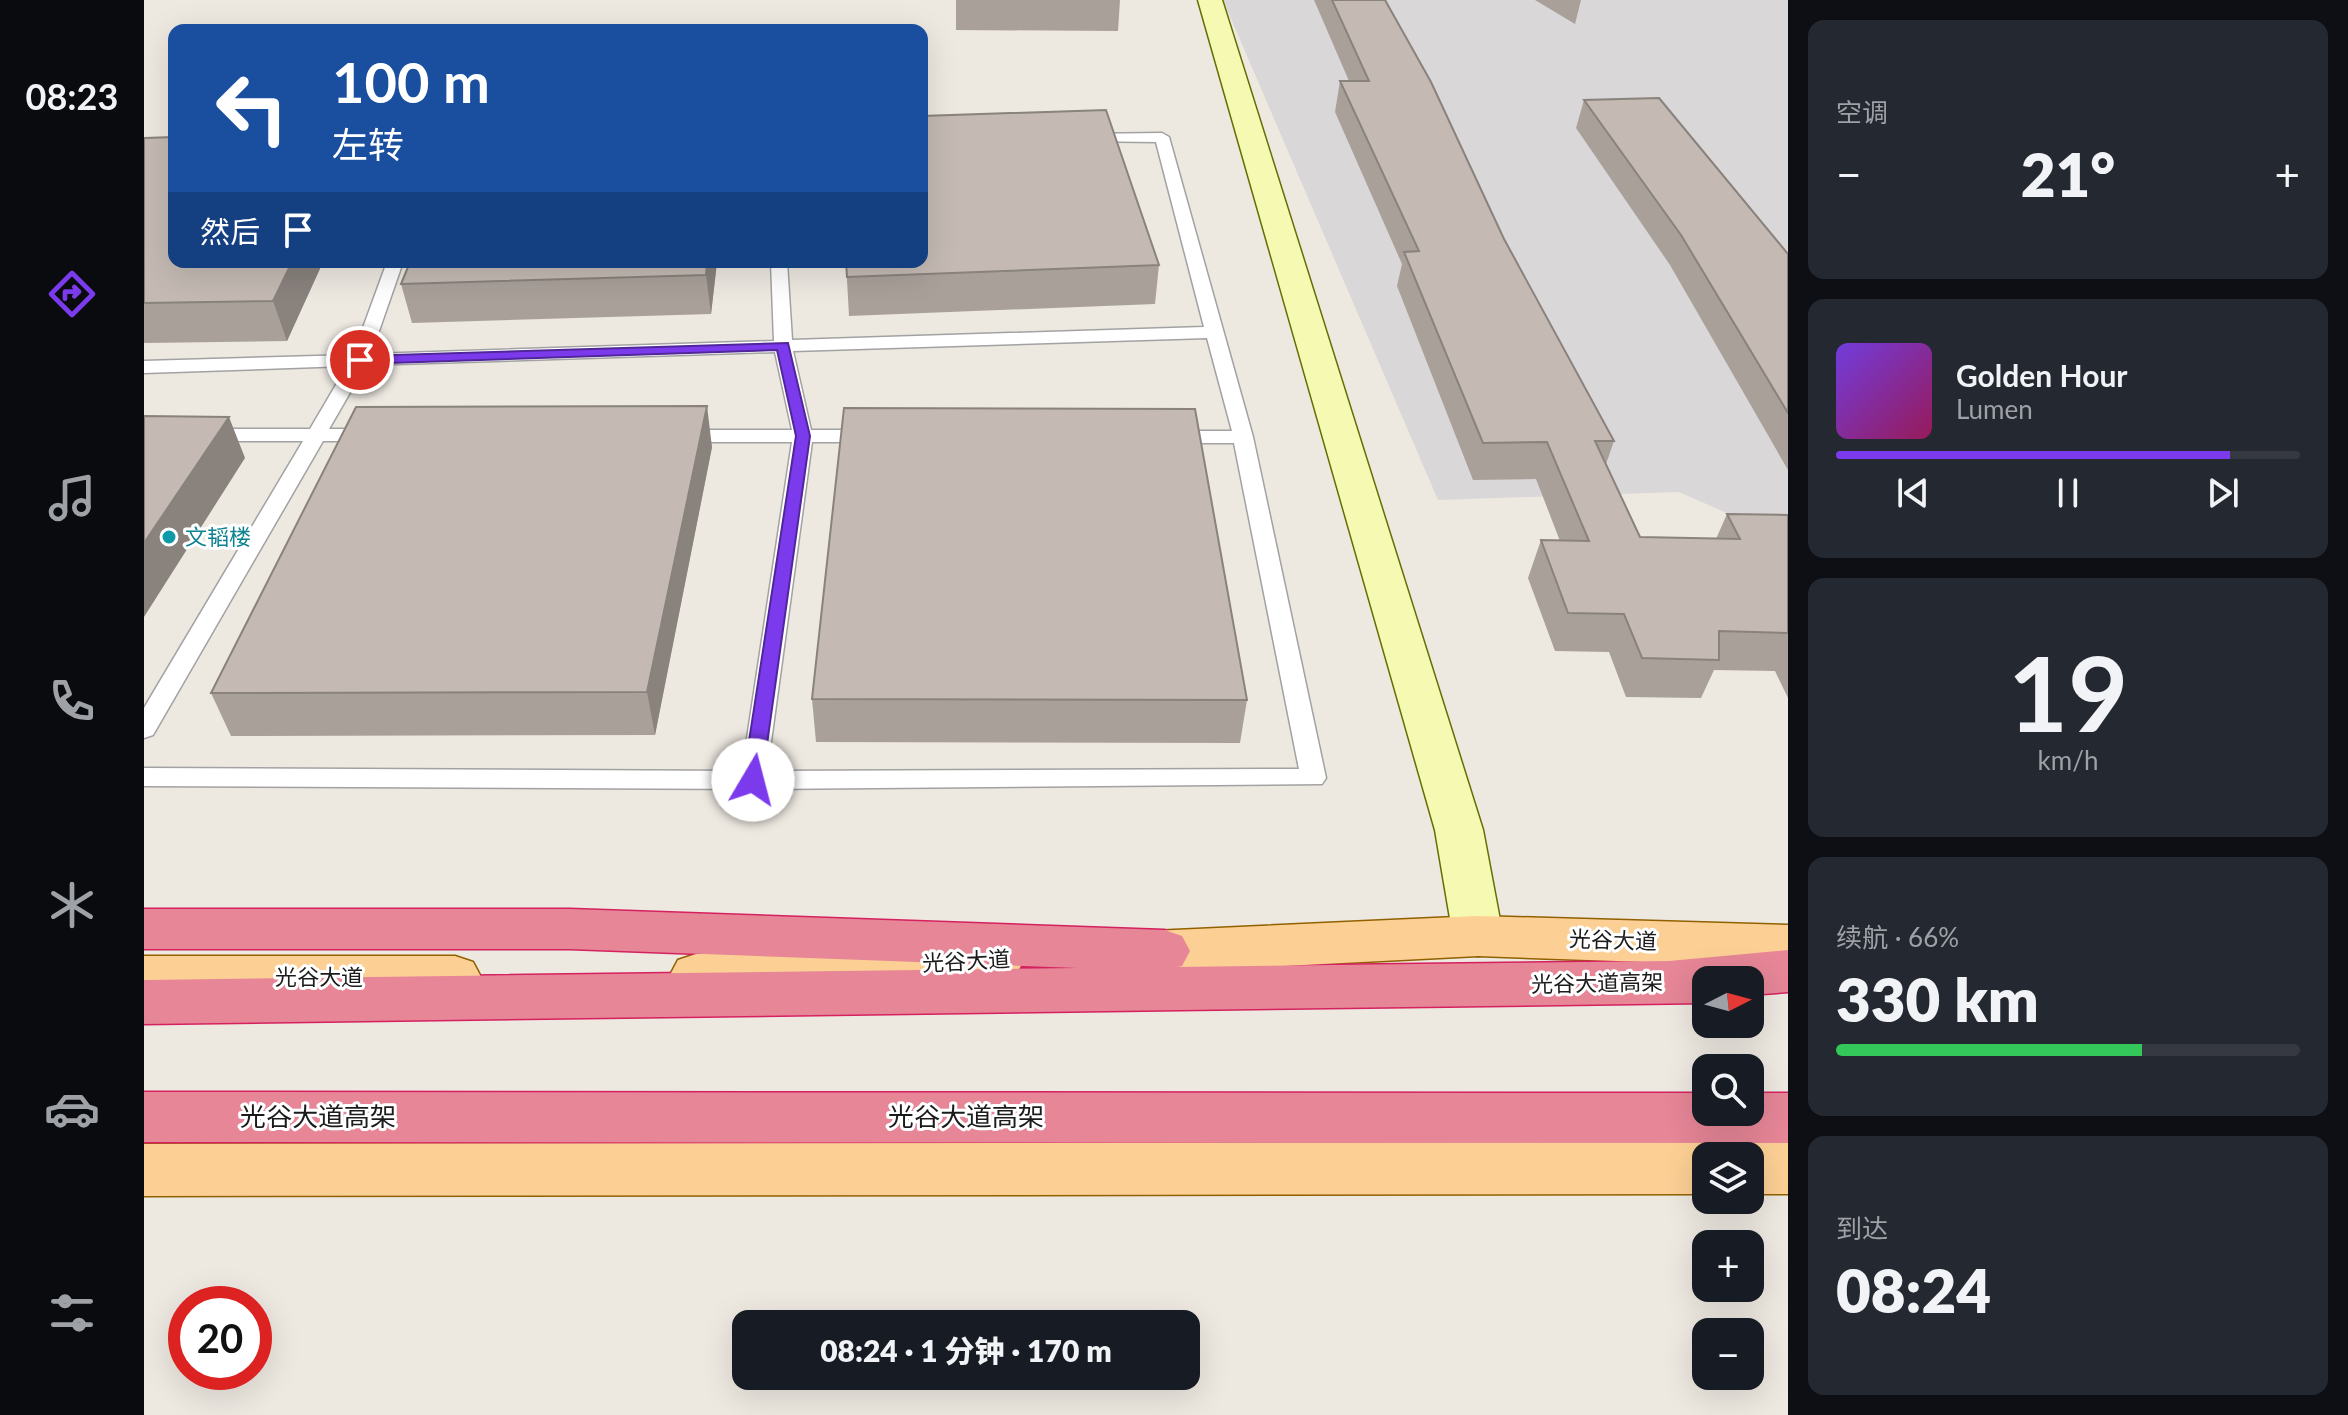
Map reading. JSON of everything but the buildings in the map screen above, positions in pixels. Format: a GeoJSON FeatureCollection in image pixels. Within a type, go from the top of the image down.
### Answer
{"type":"FeatureCollection","features":[{"type":"Feature","properties":{"kind":"highway"},"geometry":{"type":"LineString","coordinates":[[167,929],[570,929],[1164,951]]}},
{"type":"Feature","properties":{"kind":"highway"},"geometry":{"type":"LineString","coordinates":[[1650,982],[1788,971]]}},
{"type":"Feature","properties":{"kind":"highway","name":"光谷大道高架"},"geometry":{"type":"LineString","coordinates":[[1764,980],[1788,980]]}},
{"type":"Feature","properties":{"kind":"highway"},"geometry":{"type":"LineString","coordinates":[[1764,982],[1788,980]]}},
{"type":"Feature","properties":{"kind":"highway","name":"光谷大道高架"},"geometry":{"type":"LineString","coordinates":[[144,1002],[1692,981]]}},
{"type":"Feature","properties":{"kind":"highway","name":"光谷大道高架"},"geometry":{"type":"LineString","coordinates":[[144,1117],[1788,1118]]}},
{"type":"Feature","properties":{"kind":"main road","name":"光谷大道"},"geometry":{"type":"LineString","coordinates":[[144,977],[670,976],[1478,936],[1788,946]]}},
{"type":"Feature","properties":{"kind":"main road"},"geometry":{"type":"LineString","coordinates":[[144,1170],[1692,1168]]}},
{"type":"Feature","properties":{"kind":"main road"},"geometry":{"type":"LineString","coordinates":[[1764,1168],[1788,1168]]}},
{"type":"Feature","properties":{"kind":"street"},"geometry":{"type":"LineString","coordinates":[[1210,0],[1459,830],[1478,936]]}},
{"type":"Feature","properties":{"kind":"lane"},"geometry":{"type":"LineString","coordinates":[[144,777],[753,780],[1313,778],[1243,437],[1162,137],[1066,139]]}},
{"type":"Feature","properties":{"kind":"lane"},"geometry":{"type":"LineString","coordinates":[[144,729],[319,435],[360,360],[393,268]]}},
{"type":"Feature","properties":{"kind":"lane"},"geometry":{"type":"LineString","coordinates":[[753,780],[803,436],[783,346],[779,268]]}},
{"type":"Feature","properties":{"kind":"lane"},"geometry":{"type":"LineString","coordinates":[[144,367],[1213,332]]}},
{"type":"Feature","properties":{"kind":"lane"},"geometry":{"type":"LineString","coordinates":[[144,435],[397,435]]}},
{"type":"Feature","properties":{"kind":"lane"},"geometry":{"type":"LineString","coordinates":[[662,436],[897,436]]}},
{"type":"Feature","properties":{"kind":"lane"},"geometry":{"type":"LineString","coordinates":[[1149,437],[1243,437]]}},
{"type":"Feature","properties":{"kind":"shaded area"},"geometry":{"type":"Polygon","coordinates":[[[1223,0],[1788,0],[1788,540],[1679,492],[1438,500],[1223,0]]]}},
{"type":"Feature","properties":{"kind":"place","name":"文韬楼"},"geometry":{"type":"Point","coordinates":[169,537]}},
{"type":"Feature","properties":{"kind":"route"},"geometry":{"type":"LineString","coordinates":[[360,360],[783,346],[803,436],[753,780]]}}]}
